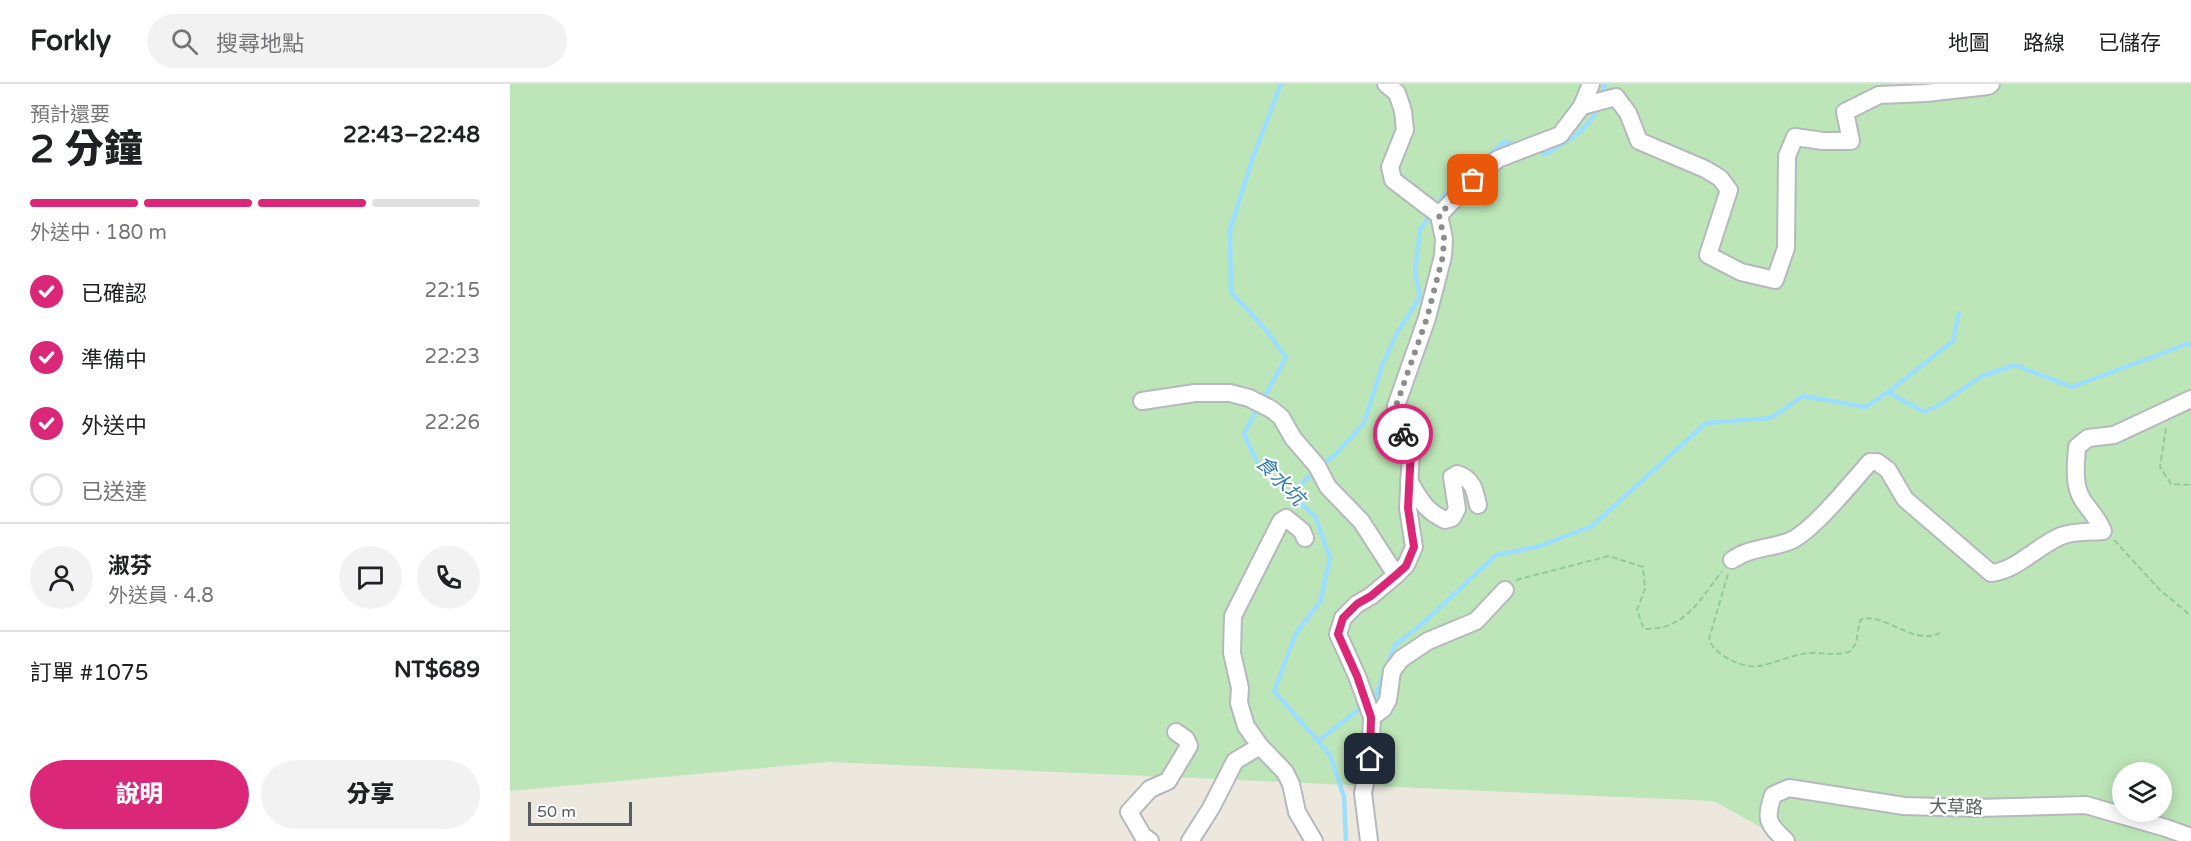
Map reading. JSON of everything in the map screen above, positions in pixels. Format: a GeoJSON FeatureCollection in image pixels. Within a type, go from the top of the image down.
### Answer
{"type":"FeatureCollection","features":[{"type":"Feature","properties":{"kind":"street"},"geometry":{"type":"LineString","coordinates":[[1369,841],[1363,793],[1370,759],[1369,710],[1338,634],[1343,618],[1357,604],[1371,596],[1406,566],[1414,547],[1408,508],[1411,450],[1397,423],[1396,406],[1427,318],[1443,256],[1444,238],[1433,210],[1393,180],[1390,167],[1405,129],[1403,111],[1397,93],[1386,84]]}},
{"type":"Feature","properties":{"kind":"street"},"geometry":{"type":"LineString","coordinates":[[1433,210],[1498,159],[1560,135],[1586,104],[1592,84]]}},
{"type":"Feature","properties":{"kind":"street"},"geometry":{"type":"LineString","coordinates":[[1586,104],[1615,93],[1628,113],[1639,141],[1720,177],[1729,190],[1708,255],[1741,272],[1775,280],[1786,248],[1787,156],[1795,137],[1823,141],[1851,141],[1845,112],[1879,94],[1926,93],[1990,84]]}},
{"type":"Feature","properties":{"kind":"street"},"geometry":{"type":"LineString","coordinates":[[1142,401],[1195,393],[1230,393],[1249,398],[1271,409],[1281,417],[1293,438],[1319,470],[1328,487],[1360,521],[1396,575]]}},
{"type":"Feature","properties":{"kind":"street"},"geometry":{"type":"LineString","coordinates":[[1732,560],[1742,553],[1789,542],[1805,533],[1870,462],[1877,462],[1888,470],[1905,499],[1991,573],[2002,572],[2042,545],[2064,535],[2103,531],[2098,519],[2081,497],[2076,479],[2077,447],[2088,438],[2114,435],[2191,399]]}},
{"type":"Feature","properties":{"kind":"street"},"geometry":{"type":"LineString","coordinates":[[1409,480],[1424,507],[1430,513],[1445,520],[1452,518],[1457,509],[1452,477],[1457,474],[1466,477],[1474,486],[1478,505]]}},
{"type":"Feature","properties":{"kind":"street"},"geometry":{"type":"LineString","coordinates":[[1305,538],[1302,531],[1286,518],[1281,521],[1233,616],[1232,653],[1240,688],[1239,703],[1246,726],[1260,746],[1285,772],[1291,784],[1297,812],[1314,841]]}},
{"type":"Feature","properties":{"kind":"street"},"geometry":{"type":"LineString","coordinates":[[1369,710],[1383,709],[1388,700],[1392,671],[1401,659],[1428,641],[1476,621],[1505,590]]}},
{"type":"Feature","properties":{"kind":"street"},"geometry":{"type":"LineString","coordinates":[[1150,841],[1143,836],[1129,812],[1150,789],[1168,781],[1189,746],[1186,739],[1176,732]]}},
{"type":"Feature","properties":{"kind":"street"},"geometry":{"type":"LineString","coordinates":[[1190,841],[1211,808],[1235,761],[1260,746]]}},
{"type":"Feature","properties":{"kind":"street","name":"大草路"},"geometry":{"type":"LineString","coordinates":[[1786,841],[1772,828],[1767,813],[1773,795],[1789,788],[1904,806],[2086,805],[2191,837]]}},
{"type":"Feature","properties":{"kind":"path"},"geometry":{"type":"LineString","coordinates":[[2169,424],[2164,430],[2160,466],[2171,484],[2191,485]]}},
{"type":"Feature","properties":{"kind":"path"},"geometry":{"type":"LineString","coordinates":[[2103,531],[2119,544],[2159,589],[2191,616]]}},
{"type":"Feature","properties":{"kind":"path"},"geometry":{"type":"LineString","coordinates":[[1505,590],[1516,580],[1609,556],[1642,567],[1645,589],[1637,610],[1644,629],[1659,630],[1691,612],[1732,560]]}},
{"type":"Feature","properties":{"kind":"path"},"geometry":{"type":"LineString","coordinates":[[1732,560],[1709,639],[1711,646],[1726,657],[1742,663],[1757,666],[1810,653],[1839,656],[1851,651],[1856,643],[1860,620],[1863,618],[1874,619],[1920,635],[1937,635],[1943,631]]}},
{"type":"Feature","properties":{"kind":"green space"},"geometry":{"type":"Polygon","coordinates":[[[510,84],[2191,84],[2191,841],[1785,841],[1714,801],[829,762],[510,791],[510,84]]]}},
{"type":"Feature","properties":{"kind":"waterway","name":"食水坑"},"geometry":{"type":"LineString","coordinates":[[1263,400],[1286,357],[1266,330],[1231,292],[1230,230],[1253,157],[1281,84]]}},
{"type":"Feature","properties":{"kind":"waterway"},"geometry":{"type":"LineString","coordinates":[[1601,96],[1605,84]]}},
{"type":"Feature","properties":{"kind":"waterway"},"geometry":{"type":"LineString","coordinates":[[1534,150],[1546,154],[1569,139],[1583,129],[1598,107]]}},
{"type":"Feature","properties":{"kind":"waterway"},"geometry":{"type":"LineString","coordinates":[[1480,163],[1504,142],[1517,145]]}},
{"type":"Feature","properties":{"kind":"waterway"},"geometry":{"type":"LineString","coordinates":[[1436,207],[1442,198],[1461,181]]}},
{"type":"Feature","properties":{"kind":"waterway"},"geometry":{"type":"LineString","coordinates":[[1322,465],[1338,452],[1364,423],[1383,363],[1397,333],[1420,297],[1415,272],[1420,230],[1431,214]]}},
{"type":"Feature","properties":{"kind":"waterway"},"geometry":{"type":"LineString","coordinates":[[1888,392],[1953,341],[1959,313]]}},
{"type":"Feature","properties":{"kind":"waterway"},"geometry":{"type":"LineString","coordinates":[[1370,701],[1375,697],[1395,645],[1422,624],[1496,555],[1540,546],[1592,526],[1706,423],[1771,418],[1803,396],[1866,407],[1888,392],[1924,412],[1938,406],[1982,376],[2015,365],[2072,387],[2187,344],[2191,345]]}},
{"type":"Feature","properties":{"kind":"waterway","name":"食水坑"},"geometry":{"type":"LineString","coordinates":[[1258,407],[1244,434],[1258,464],[1315,516],[1330,558],[1320,602],[1296,633],[1274,691],[1330,755],[1344,797],[1346,841]]}},
{"type":"Feature","properties":{"kind":"waterway"},"geometry":{"type":"LineString","coordinates":[[1289,494],[1316,471]]}},
{"type":"Feature","properties":{"kind":"waterway"},"geometry":{"type":"LineString","coordinates":[[1318,741],[1363,706]]}},
{"type":"Feature","properties":{"kind":"way so far"},"geometry":{"type":"LineString","coordinates":[[1403,434],[1397,423],[1396,406],[1427,318],[1443,256],[1444,238],[1439,215],[1473,180]]}},
{"type":"Feature","properties":{"kind":"route"},"geometry":{"type":"LineString","coordinates":[[1370,759],[1371,717],[1357,676],[1338,634],[1343,618],[1357,604],[1371,596],[1406,566],[1414,547],[1408,508],[1411,450],[1403,434]]}}]}
